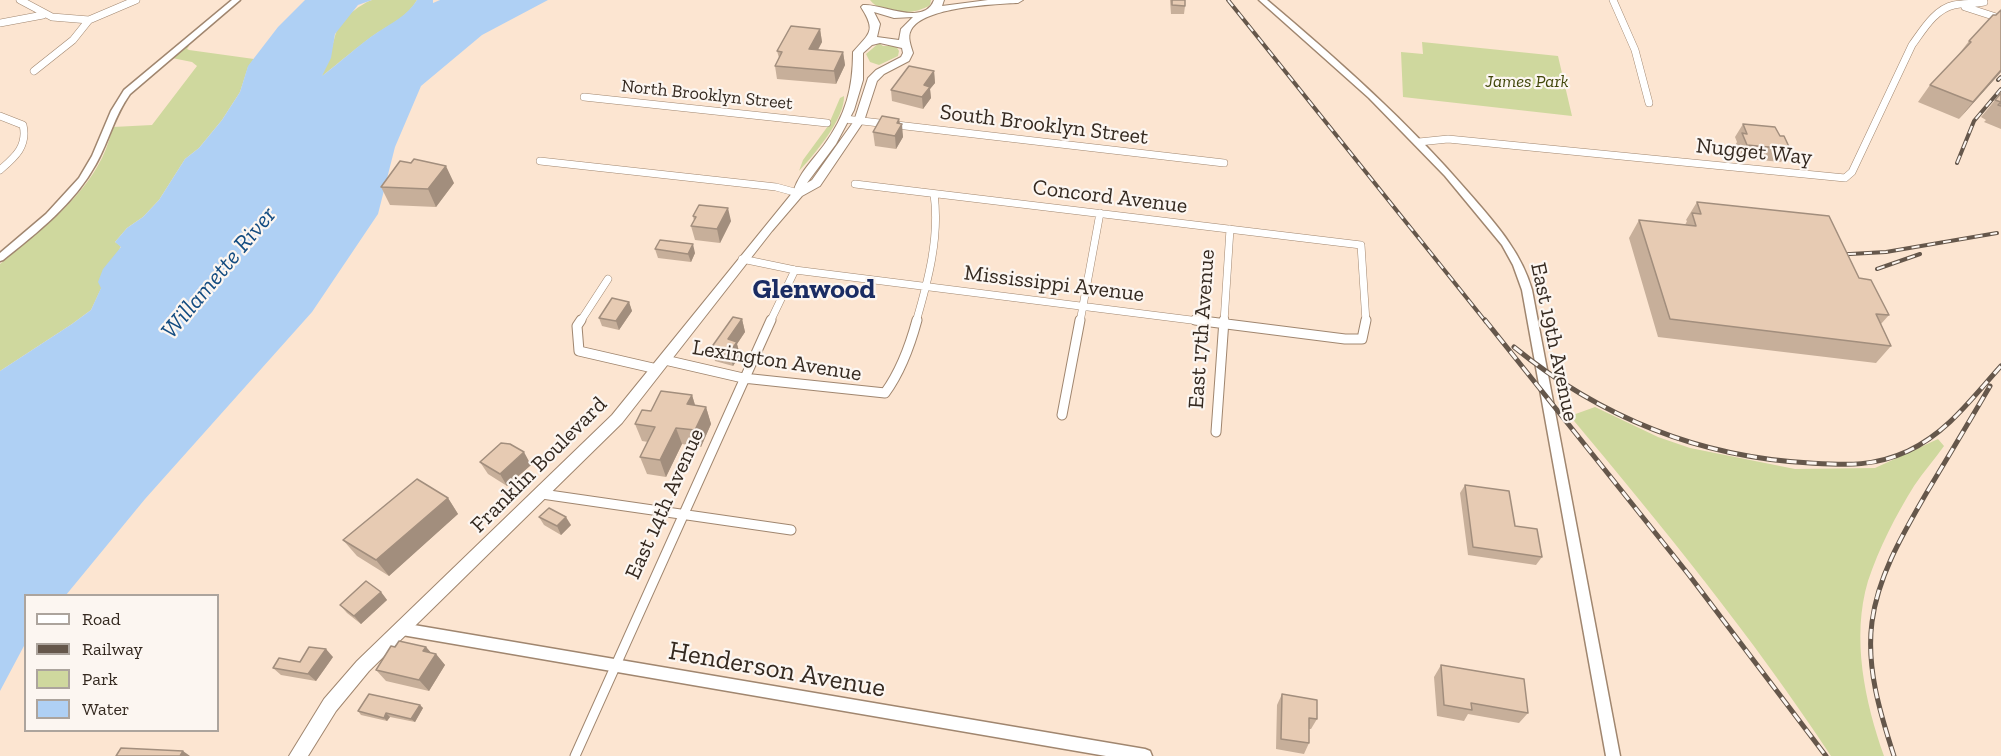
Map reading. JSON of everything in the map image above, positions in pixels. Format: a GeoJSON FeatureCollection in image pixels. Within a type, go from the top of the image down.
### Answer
{"type":"FeatureCollection","features":[{"type":"Feature","properties":{"kind":"main road","name":"Franklin Boulevard"},"geometry":{"type":"LineString","coordinates":[[298,756],[335,699],[363,666],[617,419],[742,259],[798,193],[816,183],[860,121],[865,108],[869,83],[887,68],[905,58],[908,53],[906,29],[929,12],[939,0]]}},
{"type":"Feature","properties":{"kind":"main road","name":"Franklin Boulevard"},"geometry":{"type":"LineString","coordinates":[[967,0],[1018,0]]}},
{"type":"Feature","properties":{"kind":"main road","name":"Franklin Boulevard"},"geometry":{"type":"LineString","coordinates":[[863,3],[894,15],[929,12],[999,0]]}},
{"type":"Feature","properties":{"kind":"main road","name":"Franklin Boulevard"},"geometry":{"type":"LineString","coordinates":[[798,193],[803,178],[831,144],[845,119],[857,84],[858,52],[875,34],[876,25],[863,3]]}},
{"type":"Feature","properties":{"kind":"main road"},"geometry":{"type":"LineString","coordinates":[[869,42],[888,39],[906,46]]}},
{"type":"Feature","properties":{"kind":"main road"},"geometry":{"type":"LineString","coordinates":[[858,62],[871,68],[887,68]]}},
{"type":"Feature","properties":{"kind":"street"},"geometry":{"type":"LineString","coordinates":[[20,0],[43,15]]}},
{"type":"Feature","properties":{"kind":"street"},"geometry":{"type":"LineString","coordinates":[[0,23],[43,15],[75,21],[88,20],[136,0]]}},
{"type":"Feature","properties":{"kind":"street"},"geometry":{"type":"LineString","coordinates":[[0,258],[40,224],[79,183],[96,157],[116,106],[127,92],[236,0]]}},
{"type":"Feature","properties":{"kind":"street","name":"East 19th Avenue"},"geometry":{"type":"LineString","coordinates":[[1263,0],[1338,64],[1419,142],[1512,250],[1524,277],[1613,756]]}},
{"type":"Feature","properties":{"kind":"street"},"geometry":{"type":"LineString","coordinates":[[1613,0],[1635,50],[1649,103]]}},
{"type":"Feature","properties":{"kind":"street"},"geometry":{"type":"LineString","coordinates":[[1984,1],[1999,18]]}},
{"type":"Feature","properties":{"kind":"street","name":"Nugget Way"},"geometry":{"type":"LineString","coordinates":[[1419,142],[1448,139],[1845,178],[1851,172],[1912,45],[1922,31],[1947,7],[1984,1]]}},
{"type":"Feature","properties":{"kind":"street"},"geometry":{"type":"LineString","coordinates":[[1958,4],[1999,18]]}},
{"type":"Feature","properties":{"kind":"street"},"geometry":{"type":"LineString","coordinates":[[34,70],[73,40],[88,20]]}},
{"type":"Feature","properties":{"kind":"street","name":"North Brooklyn Street"},"geometry":{"type":"LineString","coordinates":[[584,97],[827,123]]}},
{"type":"Feature","properties":{"kind":"street"},"geometry":{"type":"LineString","coordinates":[[0,116],[23,125],[27,134],[24,145],[16,157],[2,168]]}},
{"type":"Feature","properties":{"kind":"street","name":"South Brooklyn Street"},"geometry":{"type":"LineString","coordinates":[[845,119],[1224,163]]}},
{"type":"Feature","properties":{"kind":"street"},"geometry":{"type":"LineString","coordinates":[[540,161],[776,187],[798,193]]}},
{"type":"Feature","properties":{"kind":"street","name":"Concord Avenue"},"geometry":{"type":"LineString","coordinates":[[855,184],[1361,245]]}},
{"type":"Feature","properties":{"kind":"street"},"geometry":{"type":"LineString","coordinates":[[927,286],[938,209],[934,194]]}},
{"type":"Feature","properties":{"kind":"street"},"geometry":{"type":"LineString","coordinates":[[1062,415],[1100,213]]}},
{"type":"Feature","properties":{"kind":"street","name":"East 17th Avenue"},"geometry":{"type":"LineString","coordinates":[[1216,432],[1230,229]]}},
{"type":"Feature","properties":{"kind":"street","name":"Mississippi Avenue"},"geometry":{"type":"LineString","coordinates":[[742,259],[795,270],[1222,324],[1362,339],[1366,327],[1361,245]]}},
{"type":"Feature","properties":{"kind":"street","name":"East 14th Avenue"},"geometry":{"type":"LineString","coordinates":[[575,756],[681,514],[795,270]]}},
{"type":"Feature","properties":{"kind":"street","name":"Lexington Avenue"},"geometry":{"type":"LineString","coordinates":[[608,279],[578,326],[579,351],[743,378],[876,394],[885,393],[897,379],[927,286]]}},
{"type":"Feature","properties":{"kind":"street"},"geometry":{"type":"LineString","coordinates":[[542,494],[791,530]]}},
{"type":"Feature","properties":{"kind":"street","name":"Henderson Avenue"},"geometry":{"type":"LineString","coordinates":[[402,628],[1128,755],[1145,756]]}},
{"type":"Feature","properties":{"kind":"green space"},"geometry":{"type":"Polygon","coordinates":[[[372,0],[417,0],[404,15],[370,38],[321,77],[340,25],[355,10],[372,0]]]}},
{"type":"Feature","properties":{"kind":"green space"},"geometry":{"type":"Polygon","coordinates":[[[870,0],[931,0],[930,5],[916,11],[899,12],[882,9],[870,0]]]}},
{"type":"Feature","properties":{"kind":"green space","name":"James Park"},"geometry":{"type":"Polygon","coordinates":[[[1422,42],[1558,56],[1572,116],[1403,97],[1401,52],[1423,54],[1422,42]]]}},
{"type":"Feature","properties":{"kind":"green space"},"geometry":{"type":"Polygon","coordinates":[[[879,43],[883,46],[896,46],[899,51],[898,56],[879,65],[870,62],[866,54],[879,43]]]}},
{"type":"Feature","properties":{"kind":"green space"},"geometry":{"type":"Polygon","coordinates":[[[189,46],[187,49],[189,50],[254,59],[248,67],[240,92],[222,120],[199,148],[185,159],[159,200],[143,217],[127,228],[115,242],[121,246],[91,310],[0,371],[0,264],[57,216],[82,189],[102,158],[113,127],[152,125],[197,66],[192,62],[172,58],[189,46]]]}},
{"type":"Feature","properties":{"kind":"green space"},"geometry":{"type":"Polygon","coordinates":[[[844,96],[840,115],[834,125],[821,146],[799,171],[803,160],[828,126],[840,98],[844,96]]]}},
{"type":"Feature","properties":{"kind":"green space"},"geometry":{"type":"Polygon","coordinates":[[[1595,407],[1658,437],[1690,448],[1795,469],[1875,468],[1938,439],[1944,446],[1914,486],[1894,520],[1872,569],[1863,603],[1862,670],[1871,714],[1884,756],[1831,756],[1738,625],[1672,540],[1570,416],[1595,407]]]}},
{"type":"Feature","properties":{"kind":"water","name":"Willamette River"},"geometry":{"type":"Polygon","coordinates":[[[305,0],[372,0],[358,5],[335,34],[331,58],[322,76],[363,42],[404,15],[417,0],[433,0],[433,3],[440,0],[548,0],[482,35],[421,86],[395,147],[378,214],[312,312],[145,499],[67,594],[24,594],[24,646],[0,691],[0,371],[91,310],[101,288],[98,282],[103,269],[121,247],[115,242],[127,228],[143,217],[159,200],[185,159],[199,148],[222,120],[240,92],[248,66],[278,27],[305,0]]]}},
{"type":"Feature","properties":{"kind":"building"},"geometry":{"type":"Polygon","coordinates":[[[1172,0],[1185,0],[1185,6],[1172,5],[1172,0]]]}},
{"type":"Feature","properties":{"kind":"building"},"geometry":{"type":"Polygon","coordinates":[[[2001,10],[2001,70],[1973,102],[1930,85],[1993,15],[2001,10]]]}},
{"type":"Feature","properties":{"kind":"building"},"geometry":{"type":"Polygon","coordinates":[[[791,26],[820,29],[809,49],[843,52],[834,71],[775,66],[782,52],[777,51],[791,26]]]}},
{"type":"Feature","properties":{"kind":"building"},"geometry":{"type":"Polygon","coordinates":[[[909,66],[934,71],[924,85],[930,87],[922,97],[891,90],[909,66]]]}},
{"type":"Feature","properties":{"kind":"building"},"geometry":{"type":"Polygon","coordinates":[[[2001,93],[2001,102],[1995,100],[2001,93]]]}},
{"type":"Feature","properties":{"kind":"building"},"geometry":{"type":"Polygon","coordinates":[[[882,116],[899,119],[897,123],[902,124],[895,136],[873,132],[882,116]]]}},
{"type":"Feature","properties":{"kind":"building"},"geometry":{"type":"Polygon","coordinates":[[[1743,124],[1775,127],[1780,136],[1784,136],[1790,149],[1747,145],[1742,133],[1747,134],[1743,124]]]}},
{"type":"Feature","properties":{"kind":"building"},"geometry":{"type":"Polygon","coordinates":[[[414,159],[446,166],[428,189],[381,187],[400,161],[411,163],[414,159]]]}},
{"type":"Feature","properties":{"kind":"building"},"geometry":{"type":"Polygon","coordinates":[[[1697,202],[1829,216],[1859,278],[1871,280],[1889,315],[1876,314],[1891,346],[1670,319],[1639,220],[1696,226],[1692,213],[1701,214],[1697,202]]]}},
{"type":"Feature","properties":{"kind":"building"},"geometry":{"type":"Polygon","coordinates":[[[699,205],[728,208],[717,229],[691,226],[699,205]]]}},
{"type":"Feature","properties":{"kind":"building"},"geometry":{"type":"Polygon","coordinates":[[[660,240],[693,244],[688,254],[655,249],[660,240]]]}},
{"type":"Feature","properties":{"kind":"building"},"geometry":{"type":"Polygon","coordinates":[[[612,298],[629,302],[616,321],[599,318],[612,298]]]}},
{"type":"Feature","properties":{"kind":"building"},"geometry":{"type":"Polygon","coordinates":[[[733,317],[742,319],[728,339],[737,342],[729,353],[711,348],[733,317]]]}},
{"type":"Feature","properties":{"kind":"building"},"geometry":{"type":"Polygon","coordinates":[[[661,391],[692,395],[687,404],[706,407],[695,430],[676,428],[660,460],[640,457],[655,427],[635,424],[642,410],[651,411],[661,391]]]}},
{"type":"Feature","properties":{"kind":"building"},"geometry":{"type":"Polygon","coordinates":[[[501,443],[510,444],[524,452],[500,474],[480,462],[501,443]]]}},
{"type":"Feature","properties":{"kind":"building"},"geometry":{"type":"Polygon","coordinates":[[[417,479],[448,498],[376,560],[343,540],[417,479]]]}},
{"type":"Feature","properties":{"kind":"building"},"geometry":{"type":"Polygon","coordinates":[[[1465,485],[1509,491],[1515,526],[1537,529],[1542,557],[1473,547],[1465,485]]]}},
{"type":"Feature","properties":{"kind":"building"},"geometry":{"type":"Polygon","coordinates":[[[549,508],[566,517],[557,526],[539,517],[549,508]]]}},
{"type":"Feature","properties":{"kind":"building"},"geometry":{"type":"Polygon","coordinates":[[[366,581],[381,592],[354,616],[340,605],[366,581]]]}},
{"type":"Feature","properties":{"kind":"building"},"geometry":{"type":"Polygon","coordinates":[[[399,641],[426,647],[423,651],[436,654],[419,680],[376,670],[391,646],[395,647],[399,641]]]}},
{"type":"Feature","properties":{"kind":"building"},"geometry":{"type":"Polygon","coordinates":[[[309,647],[326,649],[308,674],[273,668],[279,658],[300,662],[309,647]]]}},
{"type":"Feature","properties":{"kind":"building"},"geometry":{"type":"Polygon","coordinates":[[[1441,665],[1524,679],[1528,713],[1471,703],[1472,710],[1444,705],[1441,665]]]}},
{"type":"Feature","properties":{"kind":"building"},"geometry":{"type":"Polygon","coordinates":[[[369,694],[420,705],[411,719],[386,713],[384,718],[358,711],[369,694]]]}},
{"type":"Feature","properties":{"kind":"building"},"geometry":{"type":"Polygon","coordinates":[[[1282,694],[1317,700],[1317,719],[1309,718],[1309,743],[1281,739],[1282,694]]]}},
{"type":"Feature","properties":{"kind":"building"},"geometry":{"type":"Polygon","coordinates":[[[121,748],[183,751],[180,756],[116,756],[121,748]]]}},
{"type":"Feature","properties":{"kind":"railway"},"geometry":{"type":"LineString","coordinates":[[1228,0],[1486,322]]}},
{"type":"Feature","properties":{"kind":"railway"},"geometry":{"type":"LineString","coordinates":[[1998,80],[2001,77]]}},
{"type":"Feature","properties":{"kind":"railway"},"geometry":{"type":"LineString","coordinates":[[1957,163],[1974,121],[2001,89]]}},
{"type":"Feature","properties":{"kind":"railway"},"geometry":{"type":"LineString","coordinates":[[1832,255],[1886,252],[1997,233]]}},
{"type":"Feature","properties":{"kind":"railway"},"geometry":{"type":"LineString","coordinates":[[1877,269],[1920,254]]}},
{"type":"Feature","properties":{"kind":"railway"},"geometry":{"type":"LineString","coordinates":[[1485,320],[1689,575],[1826,756]]}},
{"type":"Feature","properties":{"kind":"railway"},"geometry":{"type":"LineString","coordinates":[[1514,347],[1581,394],[1652,429],[1729,452],[1810,463],[1860,464],[1883,460],[1908,451],[1947,424],[2001,366]]}},
{"type":"Feature","properties":{"kind":"railway"},"geometry":{"type":"LineString","coordinates":[[1894,756],[1879,707],[1873,673],[1871,639],[1875,605],[1886,571],[1901,538],[1990,386]]}},
{"type":"Feature","properties":{"kind":"district","name":"Glenwood"},"geometry":{"type":"Point","coordinates":[814,290]}}]}
